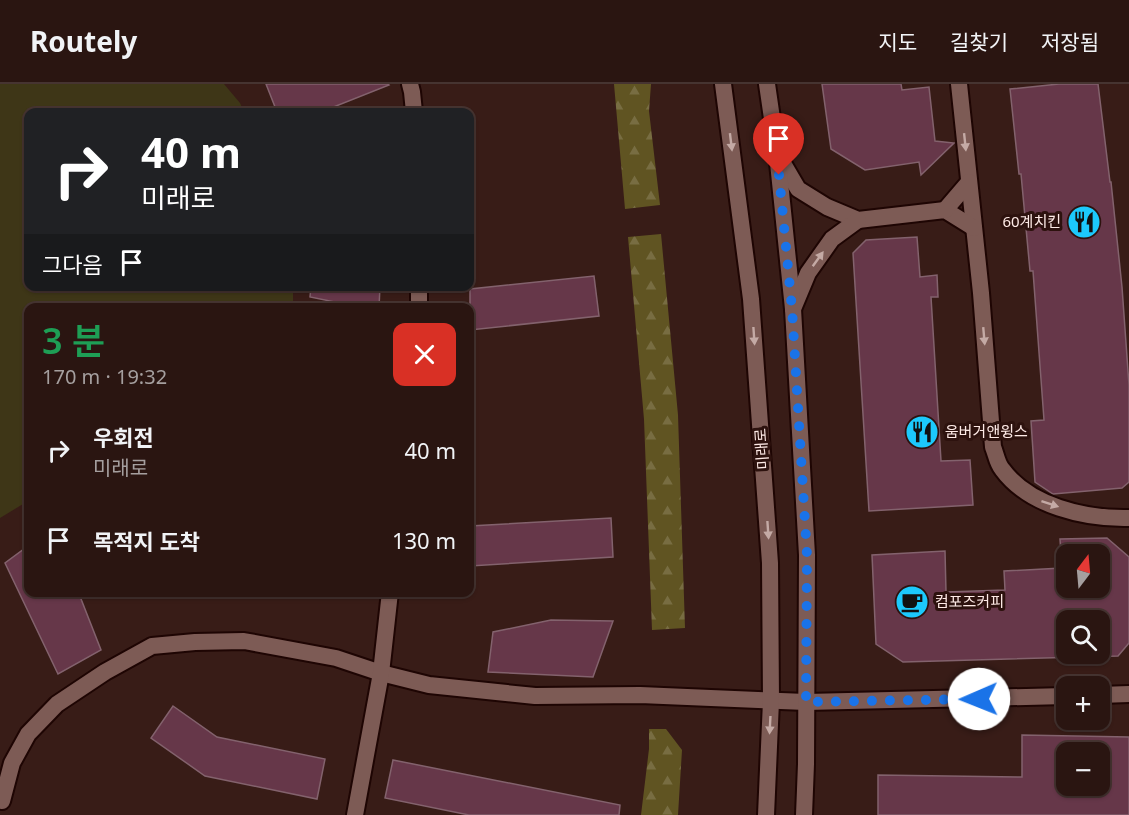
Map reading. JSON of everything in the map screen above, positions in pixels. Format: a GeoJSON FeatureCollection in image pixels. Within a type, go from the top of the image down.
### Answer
{"type":"FeatureCollection","features":[{"type":"Feature","properties":{"kind":"street"},"geometry":{"type":"LineString","coordinates":[[410,84],[414,108]]}},
{"type":"Feature","properties":{"kind":"street","name":"미래로"},"geometry":{"type":"LineString","coordinates":[[723,84],[751,299],[770,563],[771,701],[766,815]]}},
{"type":"Feature","properties":{"kind":"street"},"geometry":{"type":"LineString","coordinates":[[767,84],[777,153],[792,309],[807,555],[804,815]]}},
{"type":"Feature","properties":{"kind":"street"},"geometry":{"type":"LineString","coordinates":[[959,84],[993,447],[1000,467],[1016,484],[1040,501],[1073,512],[1129,518]]}},
{"type":"Feature","properties":{"kind":"street"},"geometry":{"type":"LineString","coordinates":[[777,153],[798,189],[827,207],[858,220],[945,210],[974,228]]}},
{"type":"Feature","properties":{"kind":"street"},"geometry":{"type":"LineString","coordinates":[[945,210],[969,182]]}},
{"type":"Feature","properties":{"kind":"street"},"geometry":{"type":"LineString","coordinates":[[792,309],[808,273],[832,239],[858,220]]}},
{"type":"Feature","properties":{"kind":"street"},"geometry":{"type":"LineString","coordinates":[[355,815],[381,673],[389,597]]}},
{"type":"Feature","properties":{"kind":"street"},"geometry":{"type":"LineString","coordinates":[[2,801],[12,763],[28,734],[57,704],[105,672],[152,646],[244,641],[336,658],[381,673],[429,685],[535,696],[640,696],[806,702],[1056,696]]}},
{"type":"Feature","properties":{"kind":"street"},"geometry":{"type":"LineString","coordinates":[[1110,695],[1129,694]]}},
{"type":"Feature","properties":{"kind":"green space"},"geometry":{"type":"Polygon","coordinates":[[[614,84],[651,84],[649,111],[660,205],[625,209],[614,84]]]}},
{"type":"Feature","properties":{"kind":"green space"},"geometry":{"type":"Polygon","coordinates":[[[661,234],[678,415],[685,628],[652,630],[644,419],[628,237],[661,234]]]}},
{"type":"Feature","properties":{"kind":"green space"},"geometry":{"type":"Polygon","coordinates":[[[649,729],[666,729],[682,750],[678,815],[641,815],[649,749],[649,729]]]}},
{"type":"Feature","properties":{"kind":"shaded area"},"geometry":{"type":"Polygon","coordinates":[[[0,84],[224,84],[242,108],[24,108],[24,291],[293,291],[293,303],[24,303],[24,503],[0,518],[0,84]]]}},
{"type":"Feature","properties":{"kind":"building"},"geometry":{"type":"Polygon","coordinates":[[[266,84],[389,85],[331,108],[275,108],[266,84]]]}},
{"type":"Feature","properties":{"kind":"building"},"geometry":{"type":"Polygon","coordinates":[[[822,84],[901,84],[902,90],[929,87],[935,141],[954,143],[921,175],[919,162],[865,170],[831,149],[822,84]]]}},
{"type":"Feature","properties":{"kind":"building"},"geometry":{"type":"Polygon","coordinates":[[[1059,84],[1098,84],[1122,287],[1129,385],[1129,482],[1122,488],[1053,494],[1035,482],[1031,421],[1044,420],[1033,271],[1030,271],[1010,89],[1059,84]]]}},
{"type":"Feature","properties":{"kind":"building"},"geometry":{"type":"Polygon","coordinates":[[[917,237],[920,277],[937,275],[938,297],[931,297],[941,461],[970,460],[973,505],[869,511],[853,253],[866,240],[917,237]]]}},
{"type":"Feature","properties":{"kind":"building"},"geometry":{"type":"Polygon","coordinates":[[[594,276],[599,316],[474,330],[474,303],[470,303],[470,291],[474,291],[474,289],[594,276]]]}},
{"type":"Feature","properties":{"kind":"building"},"geometry":{"type":"Polygon","coordinates":[[[311,291],[380,291],[379,303],[339,303],[310,297],[311,291]]]}},
{"type":"Feature","properties":{"kind":"building"},"geometry":{"type":"Polygon","coordinates":[[[611,518],[613,557],[474,566],[474,526],[611,518]]]}},
{"type":"Feature","properties":{"kind":"building"},"geometry":{"type":"Polygon","coordinates":[[[1107,538],[1129,557],[1129,643],[1118,656],[1110,656],[1110,610],[1056,610],[1056,658],[903,662],[876,644],[872,555],[945,551],[946,592],[1005,590],[1004,571],[1056,568],[1056,598],[1110,598],[1110,544],[1060,544],[1060,539],[1107,538]]]}},
{"type":"Feature","properties":{"kind":"building"},"geometry":{"type":"Polygon","coordinates":[[[24,549],[24,597],[79,597],[101,650],[58,674],[5,563],[24,549]]]}},
{"type":"Feature","properties":{"kind":"building"},"geometry":{"type":"Polygon","coordinates":[[[551,620],[613,621],[593,677],[488,672],[493,632],[551,620]]]}},
{"type":"Feature","properties":{"kind":"building"},"geometry":{"type":"Polygon","coordinates":[[[173,706],[217,737],[325,759],[317,799],[205,776],[151,738],[173,706]]]}},
{"type":"Feature","properties":{"kind":"building"},"geometry":{"type":"Polygon","coordinates":[[[1022,735],[1129,737],[1129,815],[878,815],[878,775],[1022,777],[1022,735]]]}},
{"type":"Feature","properties":{"kind":"building"},"geometry":{"type":"Polygon","coordinates":[[[393,760],[620,805],[619,815],[469,815],[385,798],[393,760]]]}},
{"type":"Feature","properties":{"kind":"place","name":"60계치킨"},"geometry":{"type":"Point","coordinates":[1084,222]}},
{"type":"Feature","properties":{"kind":"place","name":"움버거앤윙스"},"geometry":{"type":"Point","coordinates":[922,432]}},
{"type":"Feature","properties":{"kind":"place","name":"컴포즈커피"},"geometry":{"type":"Point","coordinates":[912,602]}},
{"type":"Feature","properties":{"kind":"route"},"geometry":{"type":"LineString","coordinates":[[779,175],[792,309],[807,555],[806,702],[979,699]]}}]}
